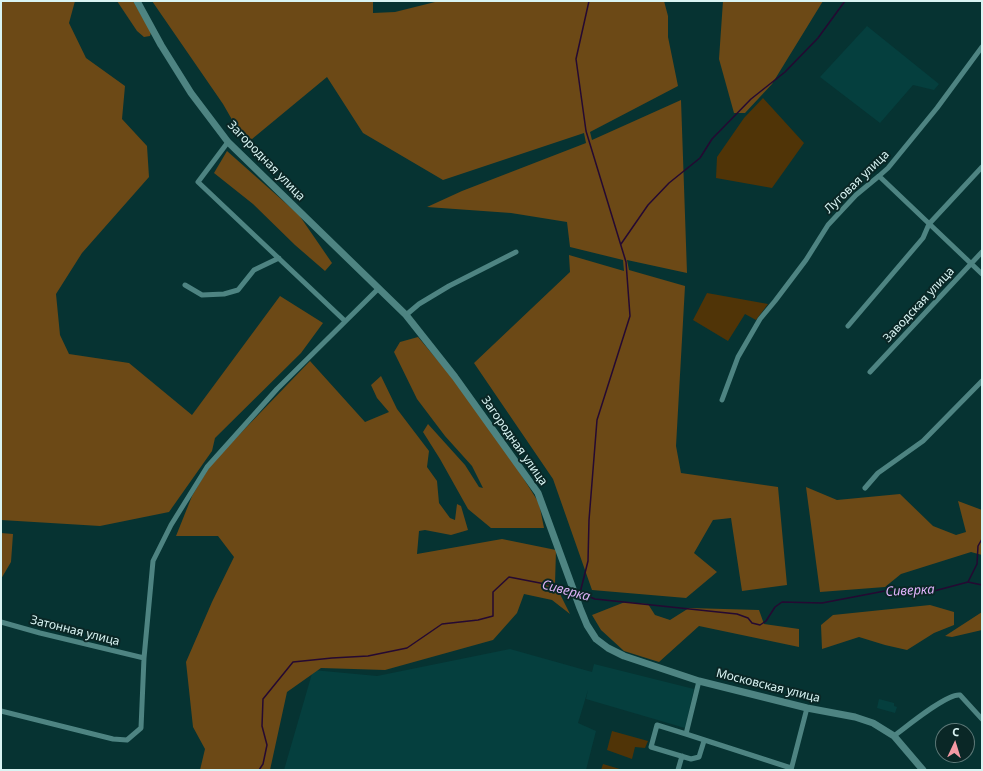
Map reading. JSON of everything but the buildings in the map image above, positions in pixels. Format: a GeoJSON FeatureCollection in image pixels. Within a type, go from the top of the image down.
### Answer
{"type":"FeatureCollection","features":[{"type":"Feature","properties":{"kind":"main road","name":"Загородная улица"},"geometry":{"type":"LineString","coordinates":[[137,1],[161,45],[191,93],[228,142],[406,315],[456,377],[538,493],[580,608],[587,625],[596,639]]}},
{"type":"Feature","properties":{"kind":"main road","name":"Московская улица"},"geometry":{"type":"LineString","coordinates":[[596,639],[608,648],[624,656],[699,680],[807,708],[855,717],[873,723],[894,736],[923,770]]}},
{"type":"Feature","properties":{"kind":"street","name":"Луговая улица"},"geometry":{"type":"LineString","coordinates":[[722,400],[738,357],[760,319],[806,260],[828,225],[856,195],[879,176],[909,143],[982,47]]}},
{"type":"Feature","properties":{"kind":"street"},"geometry":{"type":"LineString","coordinates":[[228,142],[198,182],[345,320]]}},
{"type":"Feature","properties":{"kind":"street"},"geometry":{"type":"LineString","coordinates":[[848,326],[923,238],[928,224],[982,167]]}},
{"type":"Feature","properties":{"kind":"street"},"geometry":{"type":"LineString","coordinates":[[879,176],[982,274]]}},
{"type":"Feature","properties":{"kind":"street"},"geometry":{"type":"LineString","coordinates":[[406,315],[419,304],[449,286],[516,252]]}},
{"type":"Feature","properties":{"kind":"street","name":"Заводская улица"},"geometry":{"type":"LineString","coordinates":[[870,372],[982,252]]}},
{"type":"Feature","properties":{"kind":"street"},"geometry":{"type":"LineString","coordinates":[[185,285],[202,295],[224,294],[238,290],[254,270],[279,258]]}},
{"type":"Feature","properties":{"kind":"street"},"geometry":{"type":"LineString","coordinates":[[1,711],[113,739],[128,740],[141,728],[144,658],[153,560],[171,525],[208,467],[277,389],[379,288]]}},
{"type":"Feature","properties":{"kind":"street"},"geometry":{"type":"LineString","coordinates":[[865,488],[878,473],[924,441],[982,381]]}},
{"type":"Feature","properties":{"kind":"street","name":"Затонная улица"},"geometry":{"type":"LineString","coordinates":[[1,622],[144,658]]}},
{"type":"Feature","properties":{"kind":"street"},"geometry":{"type":"LineString","coordinates":[[686,734],[699,680]]}},
{"type":"Feature","properties":{"kind":"street"},"geometry":{"type":"LineString","coordinates":[[894,736],[944,699],[955,694],[960,695],[982,719]]}},
{"type":"Feature","properties":{"kind":"street"},"geometry":{"type":"LineString","coordinates":[[704,740],[699,757],[691,759],[651,746],[657,725],[686,734],[704,740],[791,769],[807,708]]}},
{"type":"Feature","properties":{"kind":"street"},"geometry":{"type":"LineString","coordinates":[[678,770],[682,756]]}},
{"type":"Feature","properties":{"kind":"shaded area"},"geometry":{"type":"Polygon","coordinates":[[[1,1],[75,1],[69,23],[86,58],[125,86],[122,119],[147,146],[149,177],[82,253],[56,294],[60,335],[69,354],[129,363],[192,415],[280,296],[323,323],[301,353],[215,438],[212,451],[169,512],[100,526],[1,520],[1,1]]]}},
{"type":"Feature","properties":{"kind":"shaded area"},"geometry":{"type":"Polygon","coordinates":[[[117,1],[133,1],[151,32],[150,36],[144,37],[137,31],[117,1]]]}},
{"type":"Feature","properties":{"kind":"shaded area"},"geometry":{"type":"Polygon","coordinates":[[[152,1],[373,1],[373,13],[395,12],[439,1],[664,1],[668,16],[668,37],[678,86],[590,132],[592,140],[681,100],[687,273],[627,260],[629,270],[685,286],[676,446],[681,473],[778,487],[787,585],[742,591],[731,518],[713,520],[694,553],[717,572],[686,598],[592,590],[553,479],[474,363],[570,272],[569,255],[624,271],[623,260],[570,247],[567,222],[511,213],[427,207],[462,191],[586,143],[584,133],[443,180],[363,133],[327,77],[246,144],[223,104],[152,1]]]}},
{"type":"Feature","properties":{"kind":"shaded area"},"geometry":{"type":"Polygon","coordinates":[[[723,1],[823,1],[772,84],[745,113],[734,113],[719,59],[723,1]]]}},
{"type":"Feature","properties":{"kind":"shaded area"},"geometry":{"type":"Polygon","coordinates":[[[867,26],[939,84],[934,90],[913,85],[880,123],[820,77],[867,26]]]}},
{"type":"Feature","properties":{"kind":"shaded area"},"geometry":{"type":"Polygon","coordinates":[[[763,98],[804,143],[772,188],[716,178],[717,157],[744,118],[763,98]]]}},
{"type":"Feature","properties":{"kind":"shaded area"},"geometry":{"type":"Polygon","coordinates":[[[227,151],[299,215],[332,263],[325,271],[295,245],[253,204],[214,173],[227,151]]]}},
{"type":"Feature","properties":{"kind":"shaded area"},"geometry":{"type":"Polygon","coordinates":[[[707,293],[768,304],[756,320],[745,314],[728,341],[693,320],[707,293]]]}},
{"type":"Feature","properties":{"kind":"shaded area"},"geometry":{"type":"Polygon","coordinates":[[[418,337],[456,382],[508,454],[539,503],[544,528],[491,528],[468,509],[423,432],[428,424],[465,465],[479,487],[483,488],[472,466],[445,436],[417,399],[394,352],[400,342],[418,337]]]}},
{"type":"Feature","properties":{"kind":"shaded area"},"geometry":{"type":"Polygon","coordinates":[[[310,361],[365,422],[389,412],[377,398],[371,385],[381,376],[397,409],[429,451],[427,467],[437,481],[439,503],[450,518],[455,520],[457,504],[461,506],[468,530],[451,535],[425,530],[419,531],[417,554],[502,539],[556,550],[555,584],[570,614],[552,600],[524,594],[517,613],[493,640],[385,670],[321,668],[287,692],[270,770],[200,770],[205,749],[193,727],[186,662],[212,602],[234,557],[218,536],[176,536],[192,496],[211,464],[310,361]]]}},
{"type":"Feature","properties":{"kind":"shaded area"},"geometry":{"type":"Polygon","coordinates":[[[806,487],[837,500],[900,494],[933,526],[956,535],[966,532],[958,501],[982,510],[982,555],[971,552],[901,574],[885,587],[820,592],[806,487]]]}},
{"type":"Feature","properties":{"kind":"shaded area"},"geometry":{"type":"Polygon","coordinates":[[[1,533],[13,534],[11,562],[1,579],[1,533]]]}},
{"type":"Feature","properties":{"kind":"shaded area"},"geometry":{"type":"Polygon","coordinates":[[[625,602],[648,604],[655,615],[670,620],[689,608],[759,610],[764,624],[799,629],[799,647],[699,626],[659,662],[624,651],[601,630],[592,615],[625,602]]]}},
{"type":"Feature","properties":{"kind":"shaded area"},"geometry":{"type":"Polygon","coordinates":[[[930,605],[954,612],[954,625],[934,633],[907,650],[859,637],[822,649],[821,625],[833,615],[930,605]]]}},
{"type":"Feature","properties":{"kind":"shaded area"},"geometry":{"type":"Polygon","coordinates":[[[982,612],[982,630],[952,637],[945,636],[982,612]]]}},
{"type":"Feature","properties":{"kind":"shaded area"},"geometry":{"type":"Polygon","coordinates":[[[510,649],[592,672],[594,664],[694,689],[685,728],[586,699],[588,690],[578,723],[596,731],[586,770],[284,770],[313,670],[377,676],[510,649]]]}},
{"type":"Feature","properties":{"kind":"shaded area"},"geometry":{"type":"Polygon","coordinates":[[[879,699],[894,703],[894,706],[897,707],[895,713],[877,708],[879,699]]]}},
{"type":"Feature","properties":{"kind":"shaded area"},"geometry":{"type":"Polygon","coordinates":[[[612,731],[648,741],[645,748],[635,747],[632,759],[607,750],[612,731]]]}},
{"type":"Feature","properties":{"kind":"shaded area"},"geometry":{"type":"Polygon","coordinates":[[[603,764],[623,770],[601,770],[603,764]]]}},
{"type":"Feature","properties":{"kind":"waterway"},"geometry":{"type":"LineString","coordinates":[[580,593],[588,561],[589,520],[597,420],[630,316],[626,262],[586,131],[576,59],[589,1]]}},
{"type":"Feature","properties":{"kind":"waterway"},"geometry":{"type":"LineString","coordinates":[[621,244],[648,205],[669,183],[700,158],[712,139],[751,99],[785,72],[818,38],[845,1]]}},
{"type":"Feature","properties":{"kind":"waterway"},"geometry":{"type":"LineString","coordinates":[[968,582],[977,564],[978,546],[982,539]]}},
{"type":"Feature","properties":{"kind":"waterway","name":"Сиверка"},"geometry":{"type":"LineString","coordinates":[[259,770],[263,764],[267,745],[262,726],[263,699],[293,662],[368,656],[407,648],[442,624],[478,620],[493,616],[493,592],[509,577],[571,590]]}},
{"type":"Feature","properties":{"kind":"waterway","name":"Сиверка"},"geometry":{"type":"LineString","coordinates":[[577,592],[595,599],[737,614],[748,618],[752,623],[760,625],[766,621],[775,607],[782,602],[822,603],[890,590],[934,591],[968,582],[982,585]]}}]}
